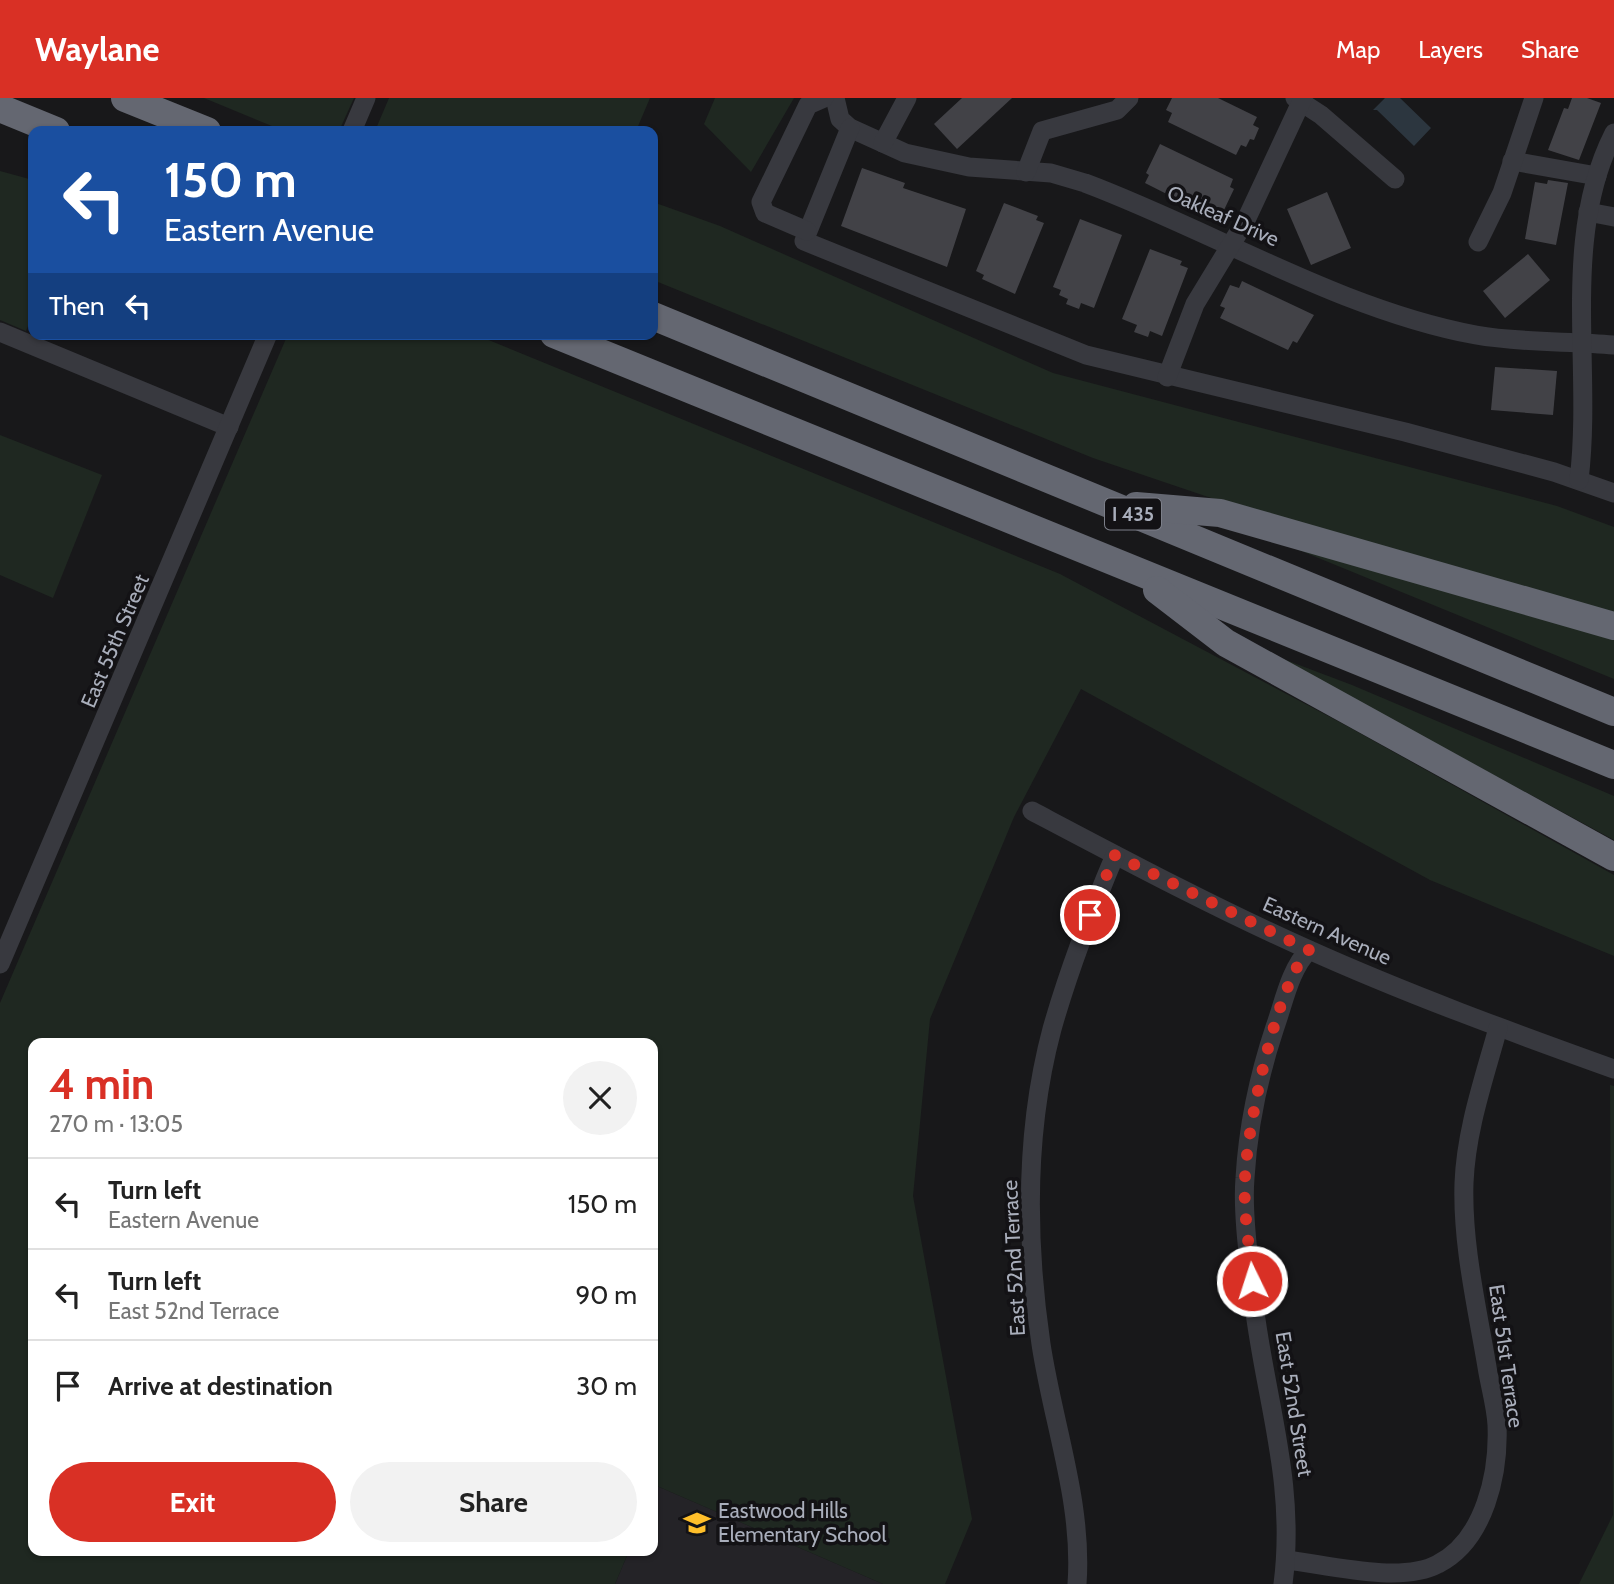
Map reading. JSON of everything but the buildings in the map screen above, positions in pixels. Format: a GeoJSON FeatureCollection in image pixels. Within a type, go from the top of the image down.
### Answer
{"type":"FeatureCollection","features":[{"type":"Feature","properties":{"kind":"highway"},"geometry":{"type":"LineString","coordinates":[[125,98],[195,126]]}},
{"type":"Feature","properties":{"kind":"highway"},"geometry":{"type":"LineString","coordinates":[[0,108],[44,126]]}},
{"type":"Feature","properties":{"kind":"highway","name":"I 435"},"geometry":{"type":"LineString","coordinates":[[658,318],[1614,712]]}},
{"type":"Feature","properties":{"kind":"highway","name":"I 435"},"geometry":{"type":"LineString","coordinates":[[569,340],[1614,765]]}},
{"type":"Feature","properties":{"kind":"highway"},"geometry":{"type":"LineString","coordinates":[[1106,503],[1220,513],[1614,626]]}},
{"type":"Feature","properties":{"kind":"highway"},"geometry":{"type":"LineString","coordinates":[[1127,567],[1226,643],[1614,857]]}},
{"type":"Feature","properties":{"kind":"street"},"geometry":{"type":"LineString","coordinates":[[354,126],[366,98]]}},
{"type":"Feature","properties":{"kind":"street"},"geometry":{"type":"LineString","coordinates":[[824,98],[808,104],[761,202],[765,213],[805,236],[1086,355],[1167,377],[1405,432],[1579,480],[1614,494]]}},
{"type":"Feature","properties":{"kind":"street"},"geometry":{"type":"LineString","coordinates":[[805,236],[850,128],[840,119],[835,98]]}},
{"type":"Feature","properties":{"kind":"street"},"geometry":{"type":"LineString","coordinates":[[883,143],[907,98]]}},
{"type":"Feature","properties":{"kind":"street"},"geometry":{"type":"LineString","coordinates":[[1026,172],[1042,131],[1117,110],[1129,98]]}},
{"type":"Feature","properties":{"kind":"street"},"geometry":{"type":"LineString","coordinates":[[1478,242],[1502,193],[1534,98]]}},
{"type":"Feature","properties":{"kind":"street"},"geometry":{"type":"LineString","coordinates":[[1167,377],[1195,303],[1231,244],[1300,99],[1395,179]]}},
{"type":"Feature","properties":{"kind":"street","name":"Oakleaf Drive"},"geometry":{"type":"LineString","coordinates":[[850,128],[905,153],[969,167],[1051,173],[1085,183],[1328,288],[1420,320],[1477,335],[1614,345]]}},
{"type":"Feature","properties":{"kind":"street"},"geometry":{"type":"LineString","coordinates":[[1579,480],[1584,244],[1597,176],[1614,133]]}},
{"type":"Feature","properties":{"kind":"street"},"geometry":{"type":"LineString","coordinates":[[1512,161],[1597,176]]}},
{"type":"Feature","properties":{"kind":"street"},"geometry":{"type":"LineString","coordinates":[[1588,212],[1614,218]]}},
{"type":"Feature","properties":{"kind":"street"},"geometry":{"type":"LineString","coordinates":[[0,332],[229,427]]}},
{"type":"Feature","properties":{"kind":"street","name":"East 55th Street"},"geometry":{"type":"LineString","coordinates":[[0,964],[265,340]]}},
{"type":"Feature","properties":{"kind":"street","name":"Eastern Avenue"},"geometry":{"type":"LineString","coordinates":[[1032,811],[1115,855],[1309,950],[1498,1028],[1614,1069]]}},
{"type":"Feature","properties":{"kind":"street","name":"East 52nd Terrace"},"geometry":{"type":"LineString","coordinates":[[1077,1584],[1077,1520],[1050,1404],[1038,1321],[1031,1238],[1031,1177],[1039,1097],[1052,1031],[1081,935],[1115,855]]}},
{"type":"Feature","properties":{"kind":"street","name":"East 52nd Street"},"geometry":{"type":"LineString","coordinates":[[1283,1584],[1287,1560],[1284,1471],[1254,1306],[1244,1180],[1252,1117],[1268,1048],[1296,970],[1309,950]]}},
{"type":"Feature","properties":{"kind":"street","name":"East 51st Terrace"},"geometry":{"type":"LineString","coordinates":[[1287,1560],[1394,1573],[1416,1572],[1437,1565],[1455,1553],[1471,1537],[1480,1518],[1494,1472],[1497,1424],[1468,1255],[1464,1184],[1467,1142],[1498,1028]]}},
{"type":"Feature","properties":{"kind":"shaded area"},"geometry":{"type":"Polygon","coordinates":[[[204,98],[354,98],[341,126],[272,126],[204,98]]]}},
{"type":"Feature","properties":{"kind":"shaded area"},"geometry":{"type":"Polygon","coordinates":[[[389,98],[650,98],[638,126],[377,126],[389,98]]]}},
{"type":"Feature","properties":{"kind":"shaded area"},"geometry":{"type":"Polygon","coordinates":[[[715,98],[794,98],[751,172],[704,124],[715,98]]]}},
{"type":"Feature","properties":{"kind":"shaded area"},"geometry":{"type":"Polygon","coordinates":[[[1385,98],[1400,98],[1431,128],[1414,146],[1377,110],[1373,110],[1385,98]]]}},
{"type":"Feature","properties":{"kind":"shaded area"},"geometry":{"type":"Polygon","coordinates":[[[0,171],[28,179],[28,326],[26,331],[0,320],[0,171]]]}},
{"type":"Feature","properties":{"kind":"shaded area"},"geometry":{"type":"Polygon","coordinates":[[[658,204],[720,226],[1053,373],[1557,506],[1614,527],[1614,616],[1220,501],[1093,458],[658,282],[658,204]]]}},
{"type":"Feature","properties":{"kind":"shaded area"},"geometry":{"type":"Polygon","coordinates":[[[285,340],[489,340],[1060,574],[1347,726],[1614,875],[1614,956],[1430,880],[1081,689],[1014,817],[930,1019],[913,1196],[972,1519],[945,1584],[883,1584],[658,1486],[658,1038],[28,1038],[28,1556],[627,1556],[615,1584],[0,1584],[0,1003],[285,340]]]}},
{"type":"Feature","properties":{"kind":"shaded area"},"geometry":{"type":"Polygon","coordinates":[[[0,435],[102,475],[53,598],[0,575],[0,435]]]}},
{"type":"Feature","properties":{"kind":"shaded area"},"geometry":{"type":"Polygon","coordinates":[[[1294,548],[1614,636],[1614,679],[1294,548]]]}},
{"type":"Feature","properties":{"kind":"shaded area"},"geometry":{"type":"Polygon","coordinates":[[[1270,654],[1352,685],[1614,796],[1614,840],[1270,654]]]}},
{"type":"Feature","properties":{"kind":"shaded area"},"geometry":{"type":"Polygon","coordinates":[[[1610,1085],[1614,1086],[1614,1584],[1579,1584],[1613,1515],[1610,1085]]]}},
{"type":"Feature","properties":{"kind":"shaded area","name":"Eastwood Hills Elementary School"},"geometry":{"type":"Polygon","coordinates":[[[658,1486],[883,1584],[615,1584],[627,1556],[658,1556],[658,1486]]]}},
{"type":"Feature","properties":{"kind":"place","name":"Eastwood Hills Elementary School"},"geometry":{"type":"Point","coordinates":[697,1523]}},
{"type":"Feature","properties":{"kind":"route"},"geometry":{"type":"LineString","coordinates":[[1090,915],[1115,855],[1197,898],[1309,950],[1300,959],[1268,1048],[1252,1117],[1244,1180],[1252,1281]]}}]}
